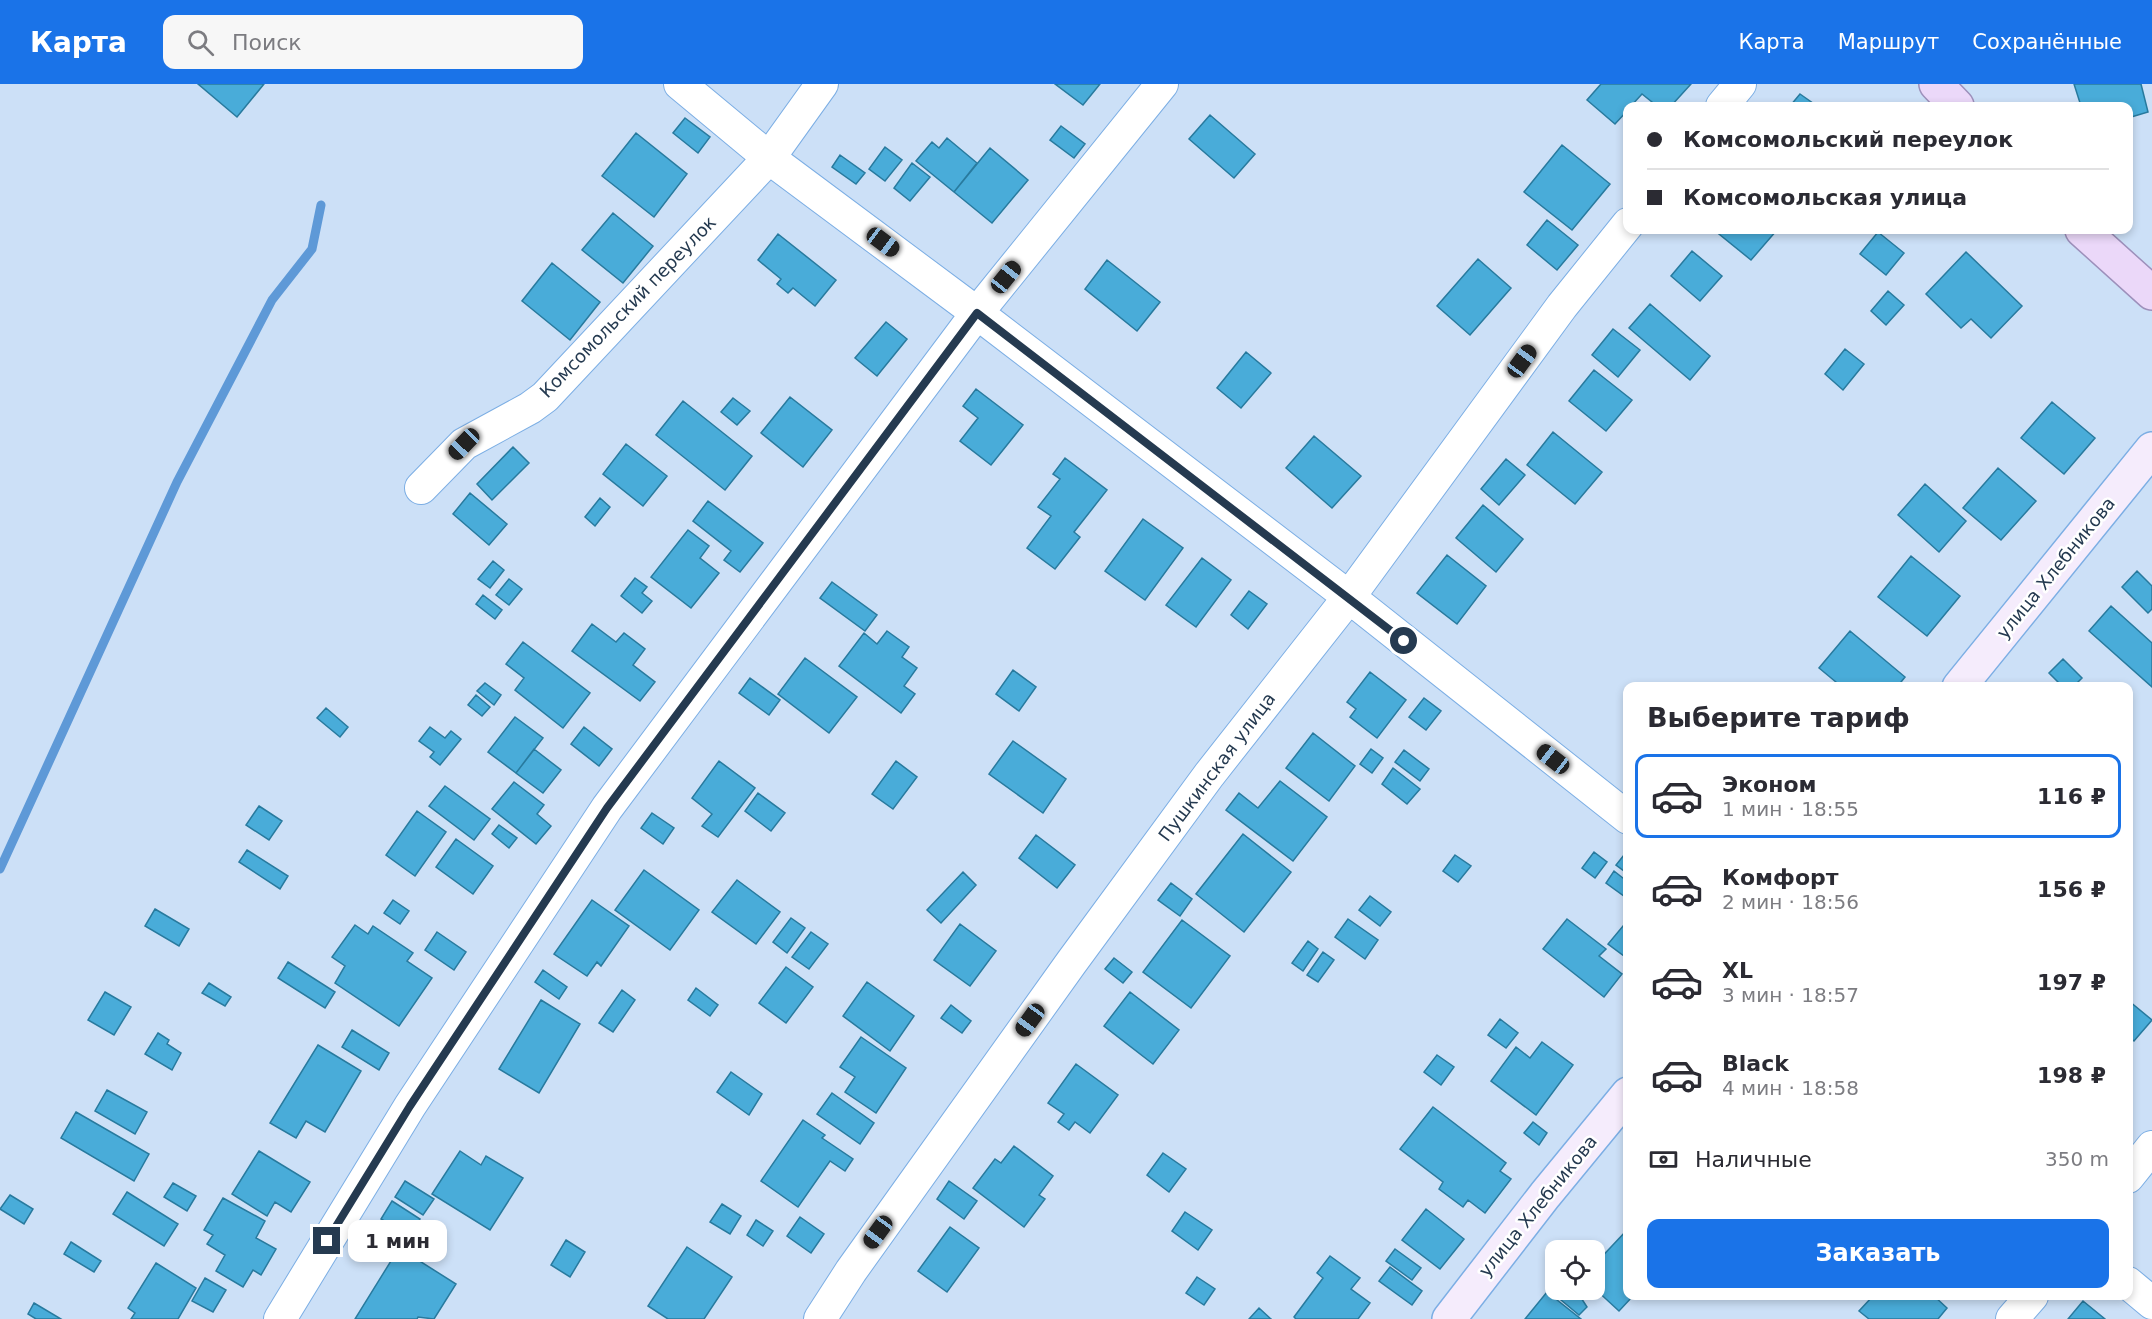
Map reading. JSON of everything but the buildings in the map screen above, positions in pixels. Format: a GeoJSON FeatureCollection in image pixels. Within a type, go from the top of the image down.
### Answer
{"type":"FeatureCollection","features":[{"type":"Feature","properties":{"kind":"main road"},"geometry":{"type":"LineString","coordinates":[[1936,84],[1953,102]]}},
{"type":"Feature","properties":{"kind":"main road"},"geometry":{"type":"LineString","coordinates":[[2086,234],[2152,293]]}},
{"type":"Feature","properties":{"kind":"street"},"geometry":{"type":"LineString","coordinates":[[680,84],[769,158],[977,313],[1349,597],[1623,814]]}},
{"type":"Feature","properties":{"kind":"street","name":"Комсомольский переулок"},"geometry":{"type":"LineString","coordinates":[[421,488],[464,444],[530,408],[545,397],[769,158],[822,84]]}},
{"type":"Feature","properties":{"kind":"street"},"geometry":{"type":"LineString","coordinates":[[280,1319],[410,1106],[607,808],[977,313],[1162,84]]}},
{"type":"Feature","properties":{"kind":"street"},"geometry":{"type":"LineString","coordinates":[[1725,102],[1740,84]]}},
{"type":"Feature","properties":{"kind":"street","name":"Пушкинская улица"},"geometry":{"type":"LineString","coordinates":[[820,1319],[851,1270],[1078,953],[1209,775],[1349,597],[1562,306],[1623,230]]}},
{"type":"Feature","properties":{"kind":"street","name":"улица Хлебникова"},"geometry":{"type":"LineString","coordinates":[[1963,682],[2152,449]]}},
{"type":"Feature","properties":{"kind":"street","name":"улица Хлебникова"},"geometry":{"type":"LineString","coordinates":[[1449,1319],[1545,1195],[1623,1100]]}},
{"type":"Feature","properties":{"kind":"street"},"geometry":{"type":"LineString","coordinates":[[2133,1171],[2152,1148]]}},
{"type":"Feature","properties":{"kind":"street"},"geometry":{"type":"LineString","coordinates":[[2133,1287],[2152,1303]]}},
{"type":"Feature","properties":{"kind":"street"},"geometry":{"type":"LineString","coordinates":[[2013,1319],[2029,1300]]}},
{"type":"Feature","properties":{"kind":"waterway"},"geometry":{"type":"LineString","coordinates":[[0,869],[177,482],[272,300],[312,249],[321,205]]}},
{"type":"Feature","properties":{"kind":"route"},"geometry":{"type":"LineString","coordinates":[[327,1241],[410,1106],[607,808],[977,313],[1404,641]]}}]}
